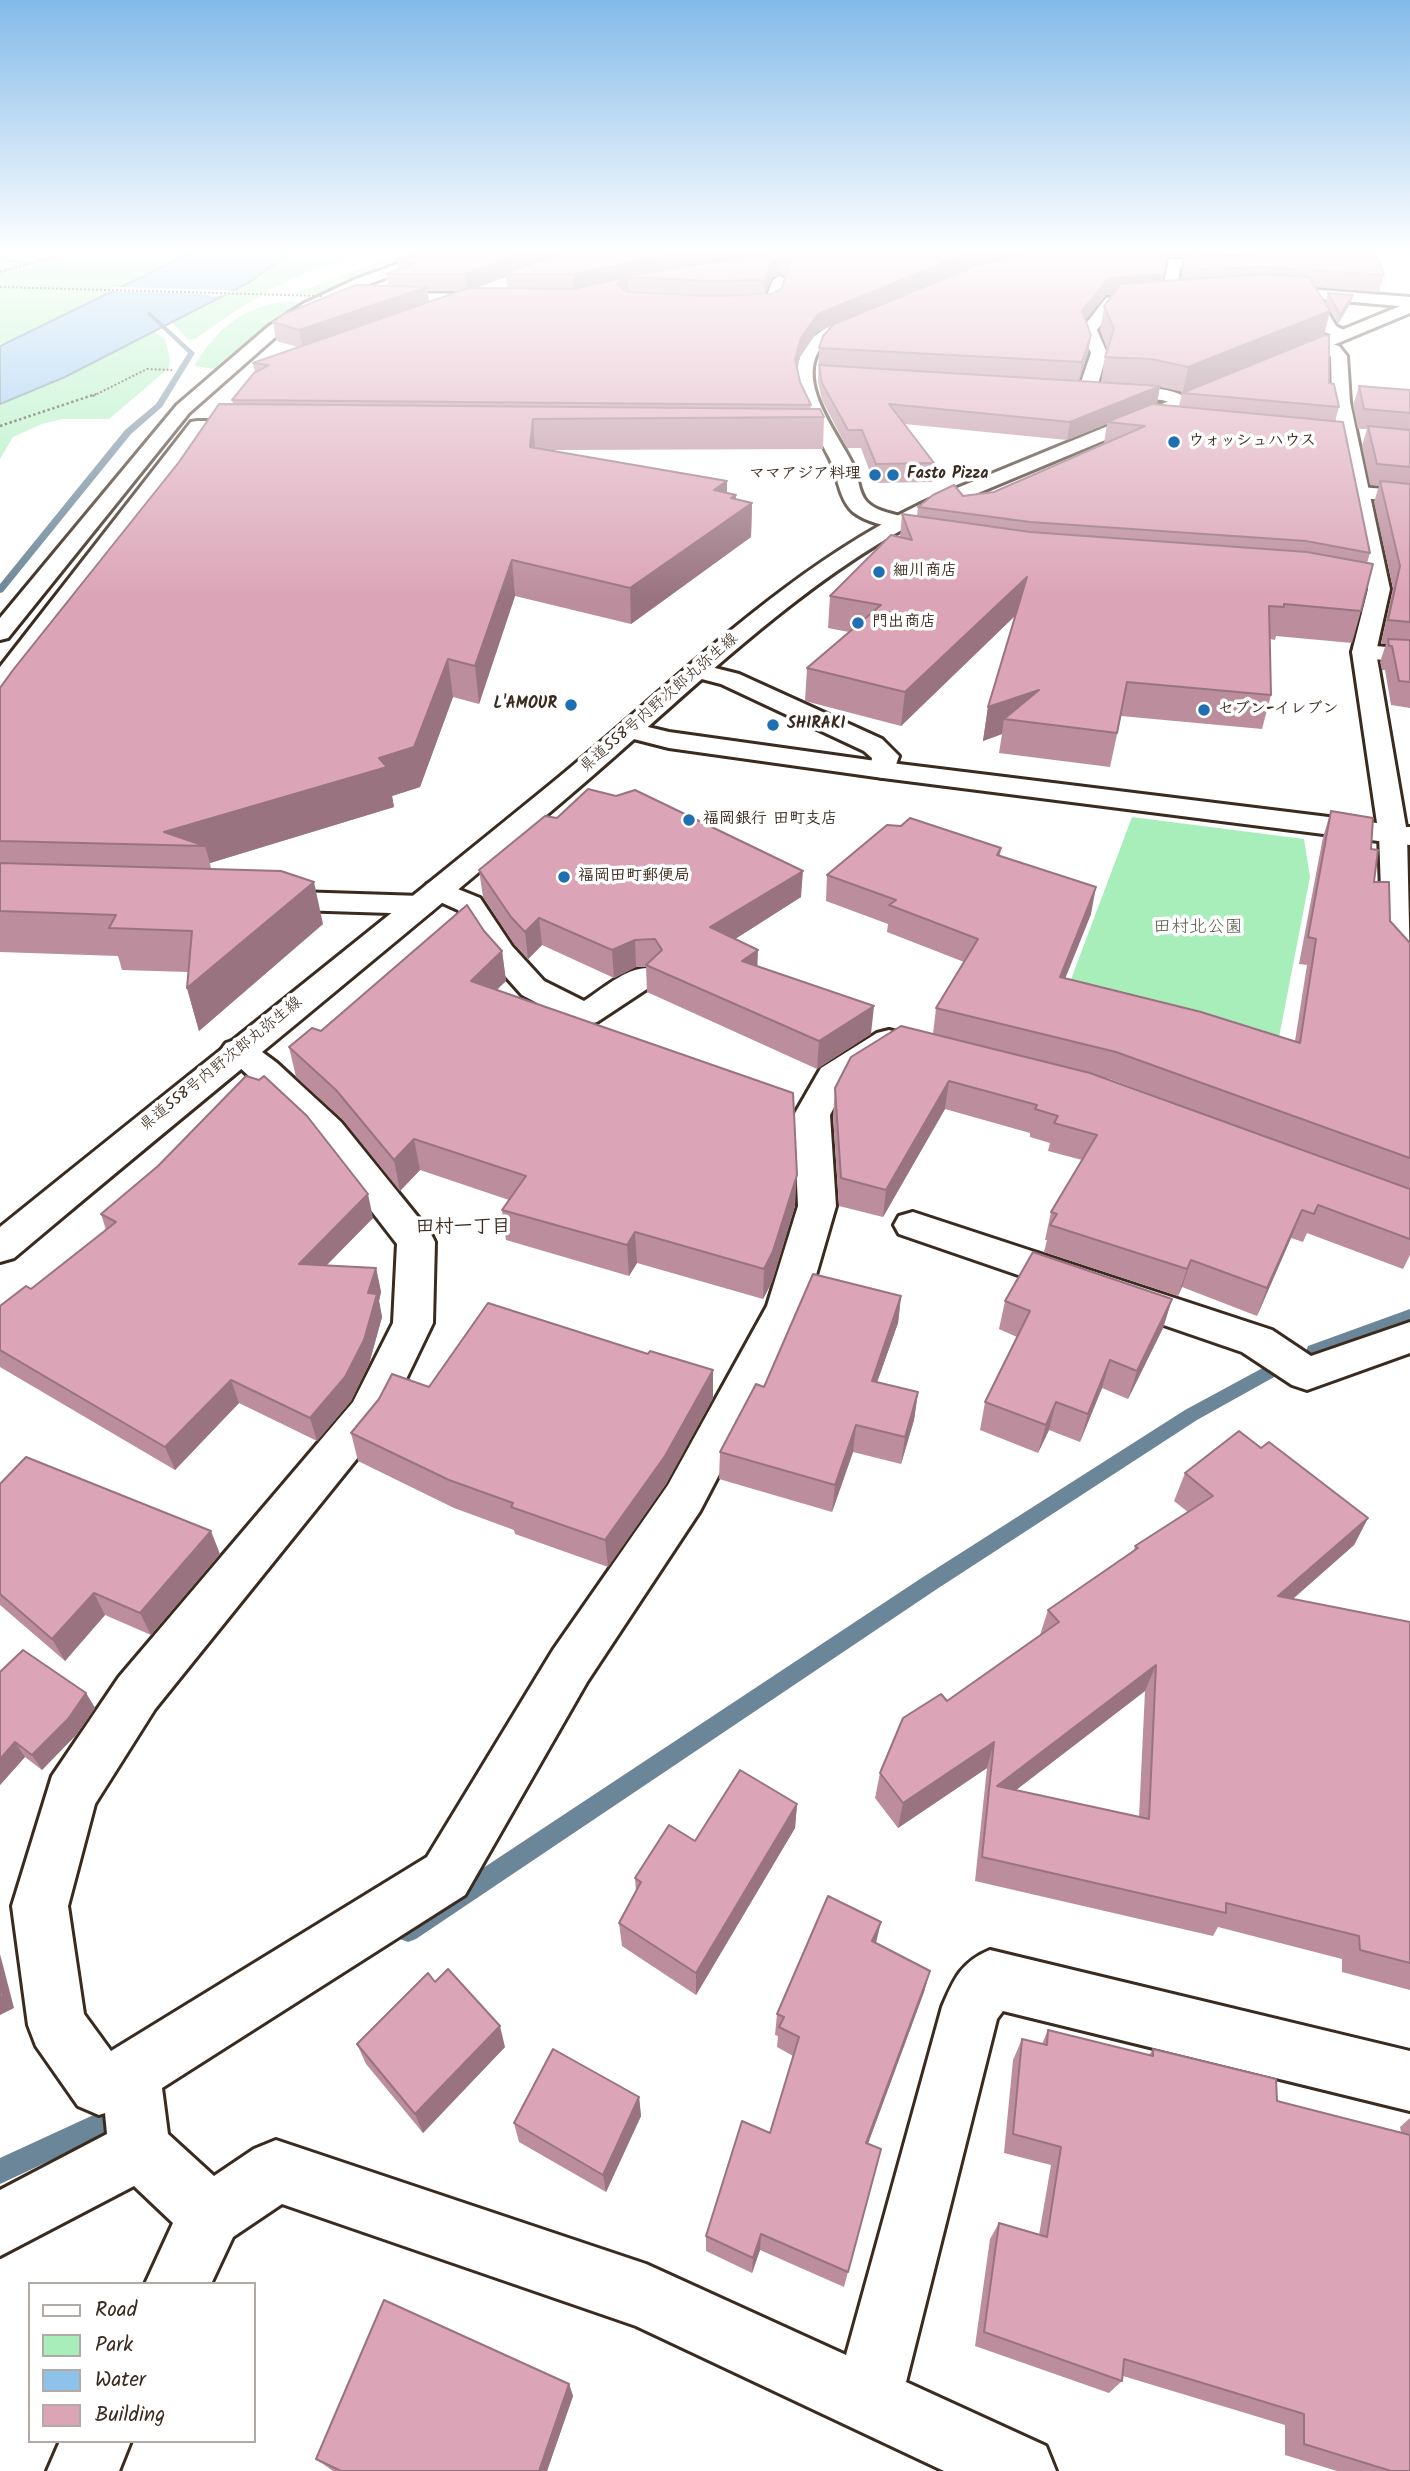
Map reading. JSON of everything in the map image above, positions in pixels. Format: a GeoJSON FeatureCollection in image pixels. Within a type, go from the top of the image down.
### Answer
{"type":"FeatureCollection","features":[{"type":"Feature","properties":{"kind":"street"},"geometry":{"type":"LineString","coordinates":[[0,633],[156,439],[183,409],[233,367]]}},
{"type":"Feature","properties":{"kind":"street"},"geometry":{"type":"LineString","coordinates":[[811,367],[808,392],[817,433],[844,468],[854,500],[864,510],[903,531]]}},
{"type":"Feature","properties":{"kind":"street"},"geometry":{"type":"LineString","coordinates":[[1092,367],[1081,390],[1164,395],[1178,411]]}},
{"type":"Feature","properties":{"kind":"street","name":"県道558号内野次郎丸弥生線"},"geometry":{"type":"LineString","coordinates":[[0,1248],[239,1050],[430,897],[631,731],[752,625],[805,584],[880,534],[903,531],[1142,417],[1178,411],[1270,367]]}},
{"type":"Feature","properties":{"kind":"street"},"geometry":{"type":"LineString","coordinates":[[1339,367],[1344,437],[1360,493],[1379,589],[1364,652],[1401,835],[1399,947],[1410,960]]}},
{"type":"Feature","properties":{"kind":"street"},"geometry":{"type":"LineString","coordinates":[[213,385],[247,378]]}},
{"type":"Feature","properties":{"kind":"street"},"geometry":{"type":"LineString","coordinates":[[0,683],[198,426],[280,426]]}},
{"type":"Feature","properties":{"kind":"street"},"geometry":{"type":"LineString","coordinates":[[1344,437],[1374,439]]}},
{"type":"Feature","properties":{"kind":"street"},"geometry":{"type":"LineString","coordinates":[[1360,493],[1410,497]]}},
{"type":"Feature","properties":{"kind":"street"},"geometry":{"type":"LineString","coordinates":[[1352,584],[1379,589]]}},
{"type":"Feature","properties":{"kind":"street"},"geometry":{"type":"LineString","coordinates":[[1364,652],[1410,656]]}},
{"type":"Feature","properties":{"kind":"street"},"geometry":{"type":"LineString","coordinates":[[699,671],[730,679],[873,746],[886,755],[883,770]]}},
{"type":"Feature","properties":{"kind":"street"},"geometry":{"type":"LineString","coordinates":[[631,731],[669,740],[883,770],[1401,835]]}},
{"type":"Feature","properties":{"kind":"street"},"geometry":{"type":"LineString","coordinates":[[236,899],[430,897],[469,904],[501,952],[533,988],[585,1015],[645,976]]}},
{"type":"Feature","properties":{"kind":"street"},"geometry":{"type":"LineString","coordinates":[[239,1050],[328,1130],[416,1242],[413,1323],[369,1413],[136,1693],[71,1794],[40,1906],[57,2025],[99,2085],[130,2074],[446,1876],[570,1666],[684,1498],[787,1306],[817,1206],[813,1115],[833,1076],[892,1038],[931,1048]]}},
{"type":"Feature","properties":{"kind":"street"},"geometry":{"type":"LineString","coordinates":[[913,1225],[1257,1341],[1307,1374],[1410,1337]]}},
{"type":"Feature","properties":{"kind":"street"},"geometry":{"type":"LineString","coordinates":[[869,2398],[971,2007],[990,1979],[1410,2081]]}},
{"type":"Feature","properties":{"kind":"street"},"geometry":{"type":"LineString","coordinates":[[130,2074],[140,2150],[211,2215]]}},
{"type":"Feature","properties":{"kind":"street"},"geometry":{"type":"LineString","coordinates":[[0,2224],[140,2150]]}},
{"type":"Feature","properties":{"kind":"street"},"geometry":{"type":"LineString","coordinates":[[178,2282],[211,2215],[276,2171],[646,2297],[869,2398],[1021,2471]]}},
{"type":"Feature","properties":{"kind":"street"},"geometry":{"type":"LineString","coordinates":[[82,2471],[96,2443]]}},
{"type":"Feature","properties":{"kind":"path"},"geometry":{"type":"LineString","coordinates":[[0,426],[85,400],[147,369],[163,369]]}},
{"type":"Feature","properties":{"kind":"green space"},"geometry":{"type":"Polygon","coordinates":[[[66,367],[169,367],[109,419],[62,419],[42,424],[13,437],[0,459],[0,399],[66,367]]]}},
{"type":"Feature","properties":{"kind":"green space","name":"田村北公園"},"geometry":{"type":"Polygon","coordinates":[[[1132,817],[1304,839],[1310,877],[1275,1058],[1064,998],[1132,817]]]}},
{"type":"Feature","properties":{"kind":"water"},"geometry":{"type":"Polygon","coordinates":[[[0,367],[84,367],[65,377],[0,404],[0,367]]]}},
{"type":"Feature","properties":{"kind":"building"},"geometry":{"type":"Polygon","coordinates":[[[265,367],[797,367],[800,382],[811,405],[232,400],[254,373],[265,367]]]}},
{"type":"Feature","properties":{"kind":"building"},"geometry":{"type":"Polygon","coordinates":[[[819,367],[857,367],[1160,386],[1070,422],[889,404],[934,463],[876,464],[862,430],[848,430],[822,383],[819,367]]]}},
{"type":"Feature","properties":{"kind":"building"},"geometry":{"type":"Polygon","coordinates":[[[1245,367],[1329,367],[1329,383],[1334,384],[1339,407],[1182,393],[1245,367]]]}},
{"type":"Feature","properties":{"kind":"building"},"geometry":{"type":"Polygon","coordinates":[[[1359,386],[1410,390],[1410,413],[1364,409],[1359,386]]]}},
{"type":"Feature","properties":{"kind":"building"},"geometry":{"type":"Polygon","coordinates":[[[219,404],[820,409],[824,417],[533,419],[530,447],[727,481],[714,490],[736,495],[731,498],[752,503],[630,588],[512,560],[475,666],[448,659],[414,747],[379,758],[387,767],[164,832],[205,846],[0,841],[0,688],[179,462],[219,404]]]}},
{"type":"Feature","properties":{"kind":"building"},"geometry":{"type":"Polygon","coordinates":[[[1152,404],[1343,422],[1370,553],[1306,541],[1030,522],[918,507],[933,495],[954,485],[963,496],[994,492],[1145,426],[1107,422],[1152,404]]]}},
{"type":"Feature","properties":{"kind":"building"},"geometry":{"type":"Polygon","coordinates":[[[1368,426],[1410,430],[1410,467],[1377,464],[1368,426]]]}},
{"type":"Feature","properties":{"kind":"building"},"geometry":{"type":"Polygon","coordinates":[[[1380,481],[1410,484],[1410,622],[1388,620],[1400,566],[1380,481]]]}},
{"type":"Feature","properties":{"kind":"building"},"geometry":{"type":"Polygon","coordinates":[[[902,514],[1030,532],[1307,552],[1373,564],[1361,611],[1284,604],[1284,607],[1269,606],[1271,695],[1127,682],[1117,733],[1004,719],[1039,690],[988,707],[1027,577],[905,692],[807,668],[881,605],[830,596],[891,535],[912,540],[902,514]]]}},
{"type":"Feature","properties":{"kind":"building"},"geometry":{"type":"Polygon","coordinates":[[[1388,639],[1410,640],[1410,682],[1399,681],[1388,639]]]}},
{"type":"Feature","properties":{"kind":"building"},"geometry":{"type":"Polygon","coordinates":[[[588,789],[616,796],[635,790],[803,871],[710,927],[758,950],[742,961],[874,1006],[819,1041],[646,965],[662,950],[655,939],[635,940],[612,950],[539,918],[525,932],[511,917],[479,870],[545,816],[557,818],[588,789]]]}},
{"type":"Feature","properties":{"kind":"building"},"geometry":{"type":"Polygon","coordinates":[[[1331,811],[1373,818],[1371,849],[1378,850],[1374,882],[1389,882],[1390,921],[1410,943],[1410,1158],[1116,1052],[936,1008],[978,939],[889,905],[896,900],[827,875],[887,825],[901,826],[910,818],[1001,848],[997,855],[1096,887],[1060,977],[1201,1012],[1300,1043],[1316,939],[1308,937],[1331,811]]]}},
{"type":"Feature","properties":{"kind":"building"},"geometry":{"type":"Polygon","coordinates":[[[0,863],[281,871],[314,882],[187,988],[192,931],[109,928],[116,915],[0,911],[0,863]]]}},
{"type":"Feature","properties":{"kind":"building"},"geometry":{"type":"Polygon","coordinates":[[[467,905],[484,931],[502,951],[471,981],[793,1093],[797,1175],[773,1251],[764,1269],[635,1232],[627,1245],[502,1210],[526,1176],[414,1139],[394,1160],[336,1090],[289,1047],[312,1028],[321,1031],[467,905]]]}},
{"type":"Feature","properties":{"kind":"building"},"geometry":{"type":"Polygon","coordinates":[[[901,1026],[1090,1073],[1410,1189],[1410,1239],[1318,1205],[1314,1214],[1302,1210],[1267,1288],[1191,1260],[1187,1269],[1050,1225],[1057,1214],[1051,1212],[1097,1135],[1054,1123],[1058,1116],[1035,1109],[1037,1105],[949,1081],[886,1190],[841,1178],[835,1088],[851,1057],[901,1026]]]}},
{"type":"Feature","properties":{"kind":"building"},"geometry":{"type":"Polygon","coordinates":[[[246,1076],[259,1080],[264,1076],[307,1116],[368,1194],[299,1264],[376,1268],[368,1293],[377,1294],[364,1340],[345,1377],[310,1418],[231,1380],[165,1447],[0,1350],[0,1306],[26,1286],[31,1289],[116,1222],[101,1214],[158,1166],[246,1076]]]}},
{"type":"Feature","properties":{"kind":"building"},"geometry":{"type":"Polygon","coordinates":[[[1033,1252],[1172,1299],[1137,1371],[1110,1360],[1088,1414],[1056,1402],[1046,1425],[985,1402],[1030,1311],[1005,1301],[1033,1252]]]}},
{"type":"Feature","properties":{"kind":"building"},"geometry":{"type":"Polygon","coordinates":[[[813,1274],[901,1296],[872,1381],[918,1392],[905,1437],[856,1425],[835,1485],[720,1452],[756,1384],[764,1387],[813,1274]]]}},
{"type":"Feature","properties":{"kind":"building"},"geometry":{"type":"Polygon","coordinates":[[[488,1303],[648,1354],[650,1351],[713,1370],[665,1456],[605,1540],[511,1507],[513,1503],[449,1480],[351,1433],[379,1399],[392,1374],[429,1387],[488,1303]]]}},
{"type":"Feature","properties":{"kind":"building"},"geometry":{"type":"Polygon","coordinates":[[[1239,1431],[1261,1448],[1269,1442],[1368,1518],[1278,1596],[1410,1622],[1410,1963],[1360,1950],[1359,1936],[1226,1903],[1226,1913],[982,1857],[994,1742],[903,1803],[880,1773],[903,1718],[941,1694],[947,1701],[1059,1622],[1048,1610],[1138,1548],[1135,1546],[1213,1496],[1185,1473],[1239,1431]],[[1156,1665],[997,1786],[1149,1819],[1156,1665]]]}},
{"type":"Feature","properties":{"kind":"building"},"geometry":{"type":"Polygon","coordinates":[[[26,1457],[211,1531],[140,1613],[94,1593],[52,1639],[0,1594],[0,1484],[26,1457]]]}},
{"type":"Feature","properties":{"kind":"building"},"geometry":{"type":"Polygon","coordinates":[[[23,1650],[86,1693],[68,1719],[32,1755],[15,1742],[0,1759],[0,1672],[23,1650]]]}},
{"type":"Feature","properties":{"kind":"building"},"geometry":{"type":"Polygon","coordinates":[[[740,1770],[797,1804],[696,1973],[619,1923],[641,1882],[635,1878],[669,1825],[695,1841],[740,1770]]]}},
{"type":"Feature","properties":{"kind":"building"},"geometry":{"type":"Polygon","coordinates":[[[828,1896],[881,1922],[872,1941],[930,1971],[866,2143],[881,2149],[848,2272],[761,2234],[753,2258],[706,2236],[742,2121],[770,2133],[799,2037],[779,2027],[784,2017],[777,2014],[828,1896]]]}},
{"type":"Feature","properties":{"kind":"building"},"geometry":{"type":"Polygon","coordinates":[[[448,1969],[500,2026],[415,2114],[357,2044],[428,1973],[435,1982],[448,1969]]]}},
{"type":"Feature","properties":{"kind":"building"},"geometry":{"type":"Polygon","coordinates":[[[1048,2030],[1153,2056],[1153,2049],[1276,2079],[1277,2101],[1410,2135],[1410,2471],[1391,2471],[1304,2444],[1304,2414],[1124,2359],[1122,2381],[984,2332],[999,2223],[1047,2237],[1061,2147],[1013,2134],[1022,2039],[1047,2045],[1048,2030]]]}},
{"type":"Feature","properties":{"kind":"building"},"geometry":{"type":"Polygon","coordinates":[[[553,2049],[639,2097],[603,2175],[514,2123],[553,2049]]]}},
{"type":"Feature","properties":{"kind":"building"},"geometry":{"type":"Polygon","coordinates":[[[384,2300],[569,2384],[539,2471],[341,2471],[316,2459],[384,2300]]]}},
{"type":"Feature","properties":{"kind":"waterway"},"geometry":{"type":"LineString","coordinates":[[0,590],[128,432],[159,405],[183,367]]}},
{"type":"Feature","properties":{"kind":"waterway"},"geometry":{"type":"LineString","coordinates":[[1314,1351],[1410,1315]]}},
{"type":"Feature","properties":{"kind":"waterway"},"geometry":{"type":"LineString","coordinates":[[408,1931],[930,1583],[1191,1415],[1270,1371]]}},
{"type":"Feature","properties":{"kind":"waterway"},"geometry":{"type":"LineString","coordinates":[[0,2171],[100,2124]]}},
{"type":"Feature","properties":{"kind":"place","name":"ウォッシュハウス"},"geometry":{"type":"Point","coordinates":[1174,442]}},
{"type":"Feature","properties":{"kind":"place","name":"ママアジア料理"},"geometry":{"type":"Point","coordinates":[875,475]}},
{"type":"Feature","properties":{"kind":"place","name":"Fasto Pizza"},"geometry":{"type":"Point","coordinates":[893,475]}},
{"type":"Feature","properties":{"kind":"place","name":"細川商店"},"geometry":{"type":"Point","coordinates":[879,572]}},
{"type":"Feature","properties":{"kind":"place","name":"門出商店"},"geometry":{"type":"Point","coordinates":[858,623]}},
{"type":"Feature","properties":{"kind":"place","name":"L'AMOUR"},"geometry":{"type":"Point","coordinates":[571,705]}},
{"type":"Feature","properties":{"kind":"place","name":"セブン-イレブン"},"geometry":{"type":"Point","coordinates":[1204,710]}},
{"type":"Feature","properties":{"kind":"place","name":"SHIRAKI"},"geometry":{"type":"Point","coordinates":[773,725]}},
{"type":"Feature","properties":{"kind":"place","name":"福岡銀行 田町支店"},"geometry":{"type":"Point","coordinates":[689,820]}},
{"type":"Feature","properties":{"kind":"place","name":"福岡田町郵便局"},"geometry":{"type":"Point","coordinates":[564,877]}},
{"type":"Feature","properties":{"kind":"district","name":"田村一丁目"},"geometry":{"type":"Point","coordinates":[463,1229]}}]}
